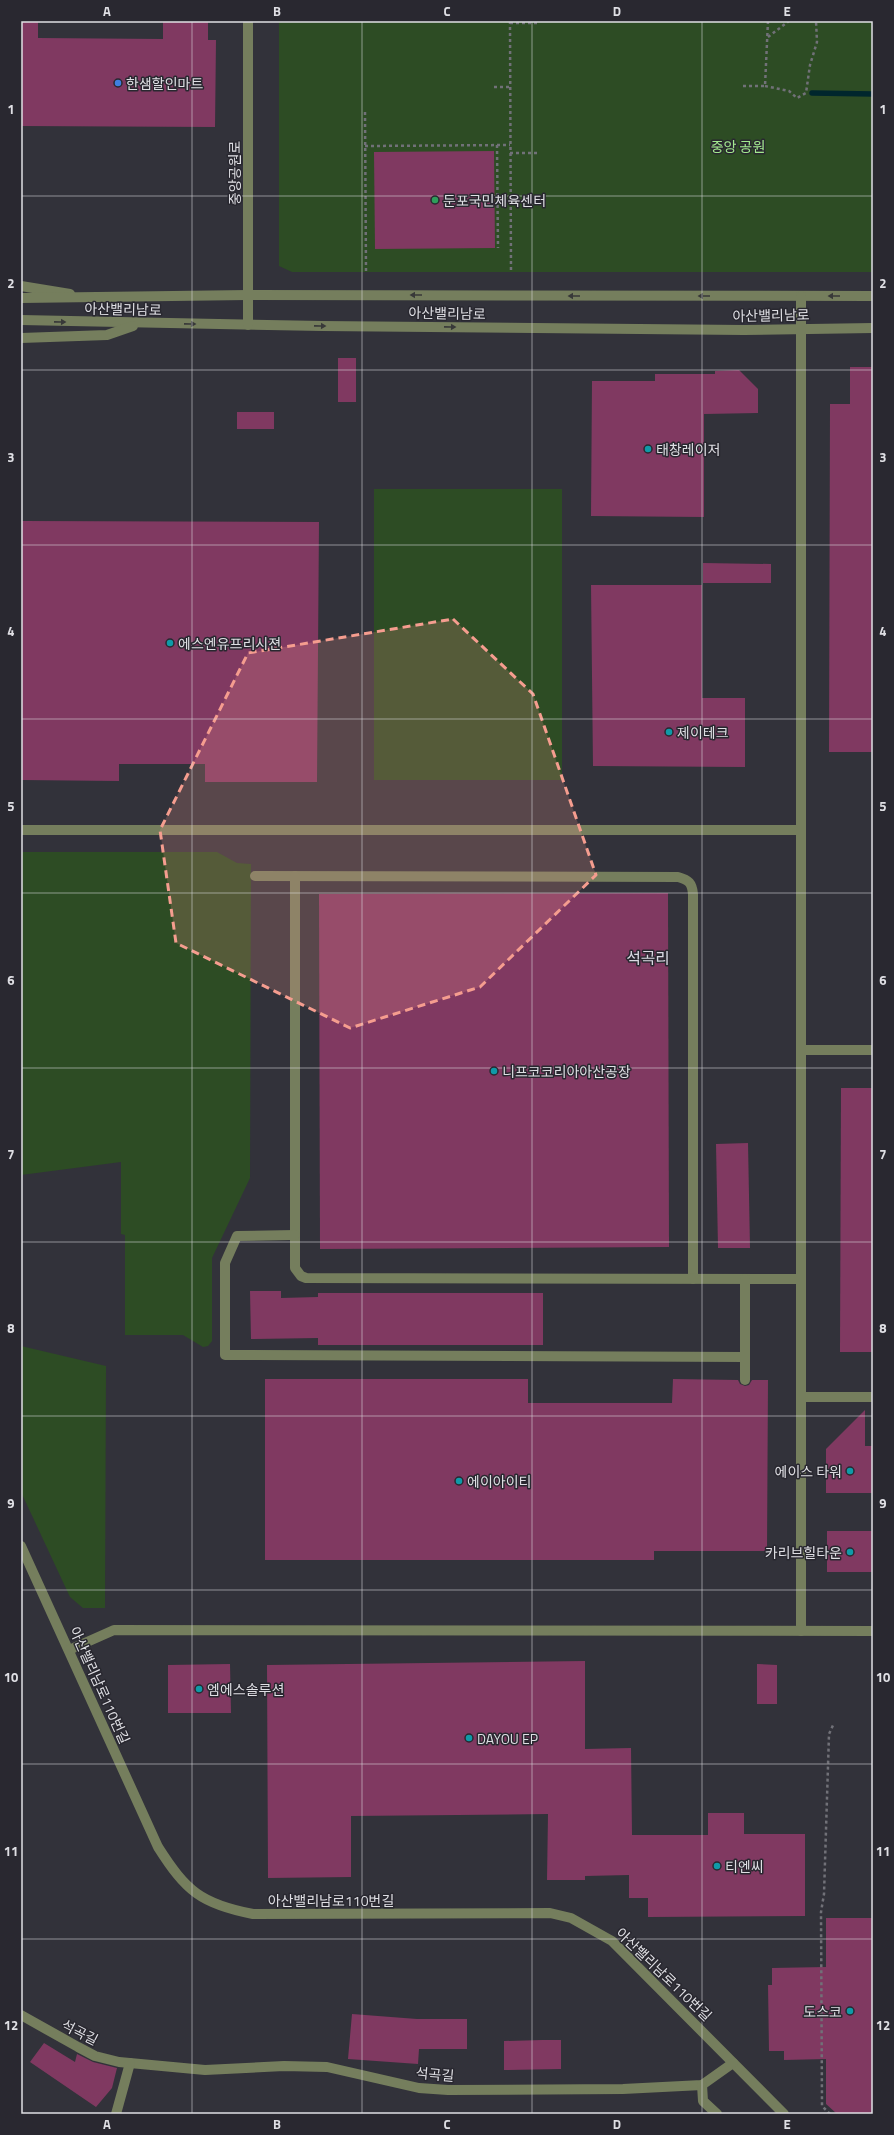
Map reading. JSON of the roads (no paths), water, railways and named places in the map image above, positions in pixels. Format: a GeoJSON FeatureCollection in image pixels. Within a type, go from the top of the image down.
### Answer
{"type":"FeatureCollection","features":[{"type":"Feature","properties":{"kind":"street","name":"중앙공원로"},"geometry":{"type":"LineString","coordinates":[[248,21],[248,325]]}},
{"type":"Feature","properties":{"kind":"street"},"geometry":{"type":"LineString","coordinates":[[21,286],[93,298]]}},
{"type":"Feature","properties":{"kind":"street","name":"아산밸리남로"},"geometry":{"type":"LineString","coordinates":[[21,298],[248,295],[873,296]]}},
{"type":"Feature","properties":{"kind":"street"},"geometry":{"type":"LineString","coordinates":[[801,296],[801,1630]]}},
{"type":"Feature","properties":{"kind":"street","name":"아산밸리남로"},"geometry":{"type":"LineString","coordinates":[[21,320],[248,325],[736,330],[873,328]]}},
{"type":"Feature","properties":{"kind":"street"},"geometry":{"type":"LineString","coordinates":[[21,338],[107,335],[140,323]]}},
{"type":"Feature","properties":{"kind":"street"},"geometry":{"type":"LineString","coordinates":[[21,830],[801,830]]}},
{"type":"Feature","properties":{"kind":"street"},"geometry":{"type":"LineString","coordinates":[[255,876],[678,877],[688,880],[692,886],[693,894],[693,1279]]}},
{"type":"Feature","properties":{"kind":"street"},"geometry":{"type":"LineString","coordinates":[[295,876],[294,1268],[301,1276],[306,1278],[801,1279]]}},
{"type":"Feature","properties":{"kind":"street"},"geometry":{"type":"LineString","coordinates":[[801,1050],[873,1050]]}},
{"type":"Feature","properties":{"kind":"street"},"geometry":{"type":"LineString","coordinates":[[294,1235],[237,1236],[226,1263],[225,1355],[745,1357]]}},
{"type":"Feature","properties":{"kind":"street"},"geometry":{"type":"LineString","coordinates":[[745,1380],[746,1279]]}},
{"type":"Feature","properties":{"kind":"street"},"geometry":{"type":"LineString","coordinates":[[801,1397],[873,1397]]}},
{"type":"Feature","properties":{"kind":"street","name":"아산밸리남로110번길"},"geometry":{"type":"LineString","coordinates":[[21,1546],[158,1847],[174,1872],[192,1892],[225,1909],[253,1914],[550,1913],[571,1918],[612,1941],[784,2114]]}},
{"type":"Feature","properties":{"kind":"street"},"geometry":{"type":"LineString","coordinates":[[69,1650],[114,1630],[873,1630]]}},
{"type":"Feature","properties":{"kind":"street","name":"석곡길"},"geometry":{"type":"LineString","coordinates":[[21,2015],[95,2056],[130,2063],[205,2070],[284,2066],[327,2066],[419,2088],[448,2090],[623,2089],[702,2085]]}},
{"type":"Feature","properties":{"kind":"street"},"geometry":{"type":"LineString","coordinates":[[116,2114],[130,2063]]}},
{"type":"Feature","properties":{"kind":"street"},"geometry":{"type":"LineString","coordinates":[[717,2114],[703,2101],[702,2085],[733,2063]]}},
{"type":"Feature","properties":{"kind":"waterway"},"geometry":{"type":"LineString","coordinates":[[812,93],[873,94]]}},
{"type":"Feature","properties":{"kind":"place","name":"한샘할인마트"},"geometry":{"type":"Point","coordinates":[118,83]}},
{"type":"Feature","properties":{"kind":"place","name":"둔포국민체육센터"},"geometry":{"type":"Point","coordinates":[435,200]}},
{"type":"Feature","properties":{"kind":"place","name":"태창레이저"},"geometry":{"type":"Point","coordinates":[648,449]}},
{"type":"Feature","properties":{"kind":"place","name":"에스엔유프리시젼"},"geometry":{"type":"Point","coordinates":[170,643]}},
{"type":"Feature","properties":{"kind":"place","name":"제이테크"},"geometry":{"type":"Point","coordinates":[669,732]}},
{"type":"Feature","properties":{"kind":"place","name":"니프코코리아아산공장"},"geometry":{"type":"Point","coordinates":[494,1071]}},
{"type":"Feature","properties":{"kind":"place","name":"에이스 타워"},"geometry":{"type":"Point","coordinates":[850,1471]}},
{"type":"Feature","properties":{"kind":"place","name":"에이아이티"},"geometry":{"type":"Point","coordinates":[459,1481]}},
{"type":"Feature","properties":{"kind":"place","name":"카리브힐타운"},"geometry":{"type":"Point","coordinates":[850,1552]}},
{"type":"Feature","properties":{"kind":"place","name":"엠에스솔루션"},"geometry":{"type":"Point","coordinates":[199,1689]}},
{"type":"Feature","properties":{"kind":"place","name":"DAYOU EP"},"geometry":{"type":"Point","coordinates":[469,1738]}},
{"type":"Feature","properties":{"kind":"place","name":"티엔씨"},"geometry":{"type":"Point","coordinates":[717,1866]}},
{"type":"Feature","properties":{"kind":"place","name":"도스코"},"geometry":{"type":"Point","coordinates":[850,2011]}},
{"type":"Feature","properties":{"kind":"district","name":"석곡리"},"geometry":{"type":"Point","coordinates":[648,958]}},
{"type":"Feature","properties":{"kind":"park label","name":"중앙 공원"},"geometry":{"type":"Point","coordinates":[738,146]}}]}
